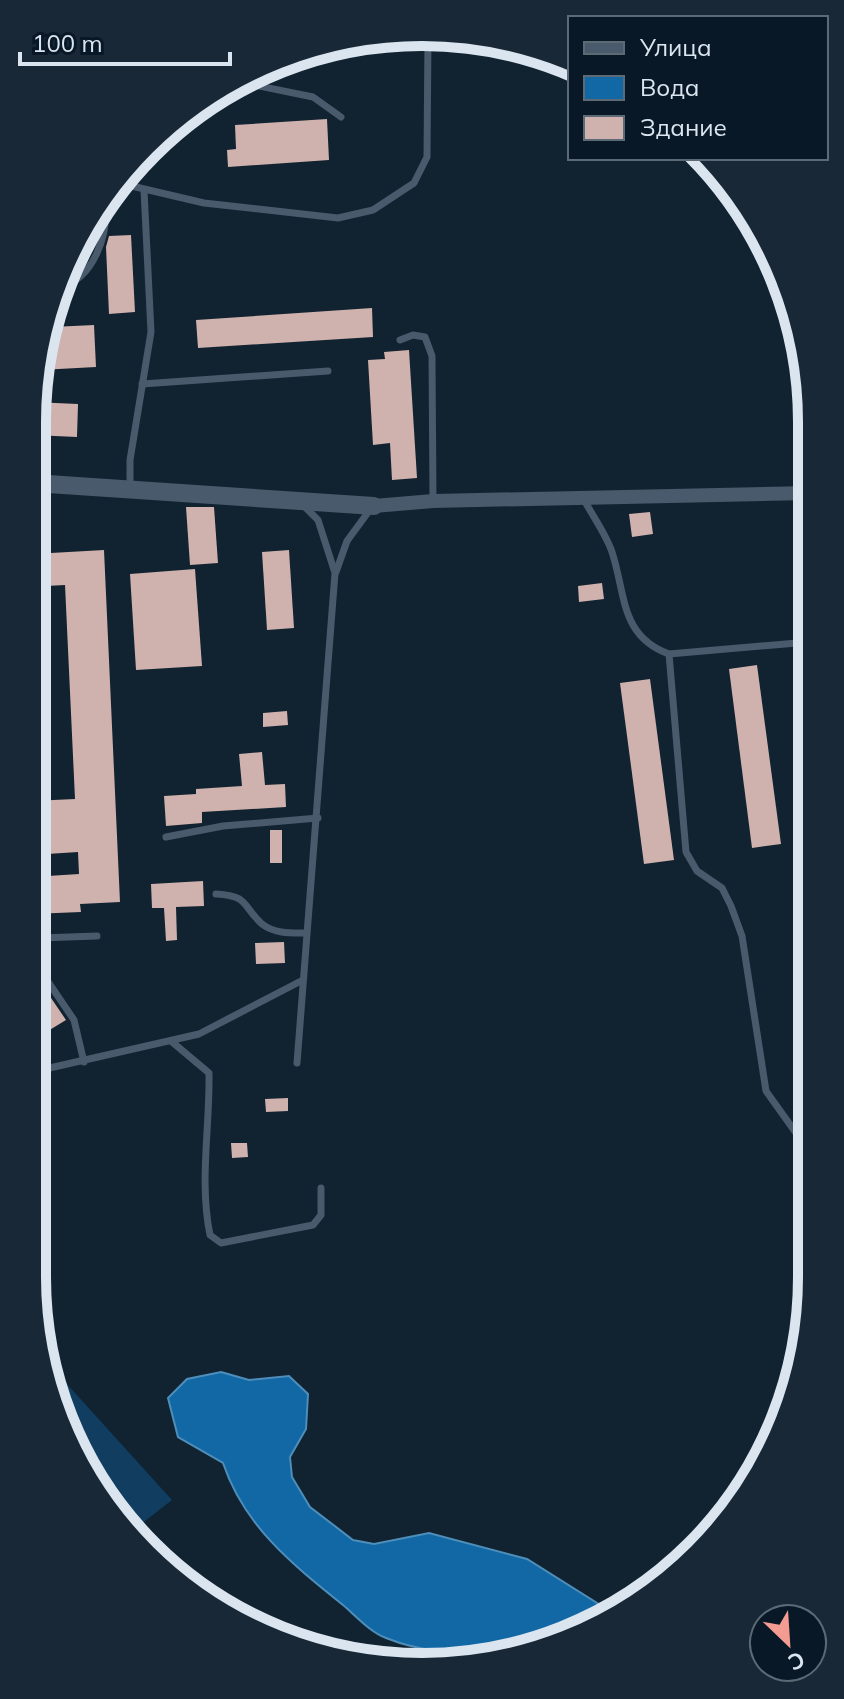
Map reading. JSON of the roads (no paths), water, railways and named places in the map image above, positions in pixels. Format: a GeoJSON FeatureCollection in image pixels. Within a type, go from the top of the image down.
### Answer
{"type":"FeatureCollection","features":[{"type":"Feature","properties":{"kind":"street"},"geometry":{"type":"LineString","coordinates":[[46,484],[374,506],[433,501],[798,493]]}},
{"type":"Feature","properties":{"kind":"lane"},"geometry":{"type":"LineString","coordinates":[[130,186],[204,203],[338,218],[373,210],[414,183],[427,157],[428,46]]}},
{"type":"Feature","properties":{"kind":"lane"},"geometry":{"type":"LineString","coordinates":[[255,85],[313,97],[341,117]]}},
{"type":"Feature","properties":{"kind":"lane"},"geometry":{"type":"LineString","coordinates":[[130,490],[130,460],[151,332],[144,190]]}},
{"type":"Feature","properties":{"kind":"lane"},"geometry":{"type":"LineString","coordinates":[[73,284],[78,282],[92,264],[106,218]]}},
{"type":"Feature","properties":{"kind":"lane"},"geometry":{"type":"LineString","coordinates":[[400,340],[413,335],[425,337],[432,356],[433,501]]}},
{"type":"Feature","properties":{"kind":"lane"},"geometry":{"type":"LineString","coordinates":[[142,384],[328,371]]}},
{"type":"Feature","properties":{"kind":"lane"},"geometry":{"type":"LineString","coordinates":[[583,498],[611,550],[630,624],[648,646],[669,654],[798,643]]}},
{"type":"Feature","properties":{"kind":"lane"},"geometry":{"type":"LineString","coordinates":[[298,501],[318,520],[335,573]]}},
{"type":"Feature","properties":{"kind":"lane"},"geometry":{"type":"LineString","coordinates":[[297,1063],[335,573],[347,541],[374,506]]}},
{"type":"Feature","properties":{"kind":"lane"},"geometry":{"type":"LineString","coordinates":[[669,654],[686,852],[697,871],[722,888],[731,906],[742,936],[766,1091],[798,1139]]}},
{"type":"Feature","properties":{"kind":"lane"},"geometry":{"type":"LineString","coordinates":[[166,837],[223,826],[318,818]]}},
{"type":"Feature","properties":{"kind":"lane"},"geometry":{"type":"LineString","coordinates":[[216,894],[236,896],[247,903],[262,924],[279,932],[306,933]]}},
{"type":"Feature","properties":{"kind":"lane"},"geometry":{"type":"LineString","coordinates":[[46,938],[97,936]]}},
{"type":"Feature","properties":{"kind":"lane"},"geometry":{"type":"LineString","coordinates":[[46,979],[74,1020],[84,1062]]}},
{"type":"Feature","properties":{"kind":"lane"},"geometry":{"type":"LineString","coordinates":[[46,1069],[199,1034],[301,981]]}},
{"type":"Feature","properties":{"kind":"lane"},"geometry":{"type":"LineString","coordinates":[[171,1041],[209,1073],[210,1119],[203,1170],[210,1235],[221,1243],[313,1225],[321,1215],[321,1188]]}},
{"type":"Feature","properties":{"kind":"water"},"geometry":{"type":"Polygon","coordinates":[[[221,1372],[249,1380],[289,1376],[308,1394],[306,1429],[290,1457],[292,1477],[310,1507],[353,1540],[374,1544],[429,1533],[527,1559],[603,1607],[543,1633],[471,1650],[441,1652],[374,1632],[272,1542],[243,1506],[223,1463],[178,1437],[168,1398],[187,1379],[221,1372]]]}}]}
